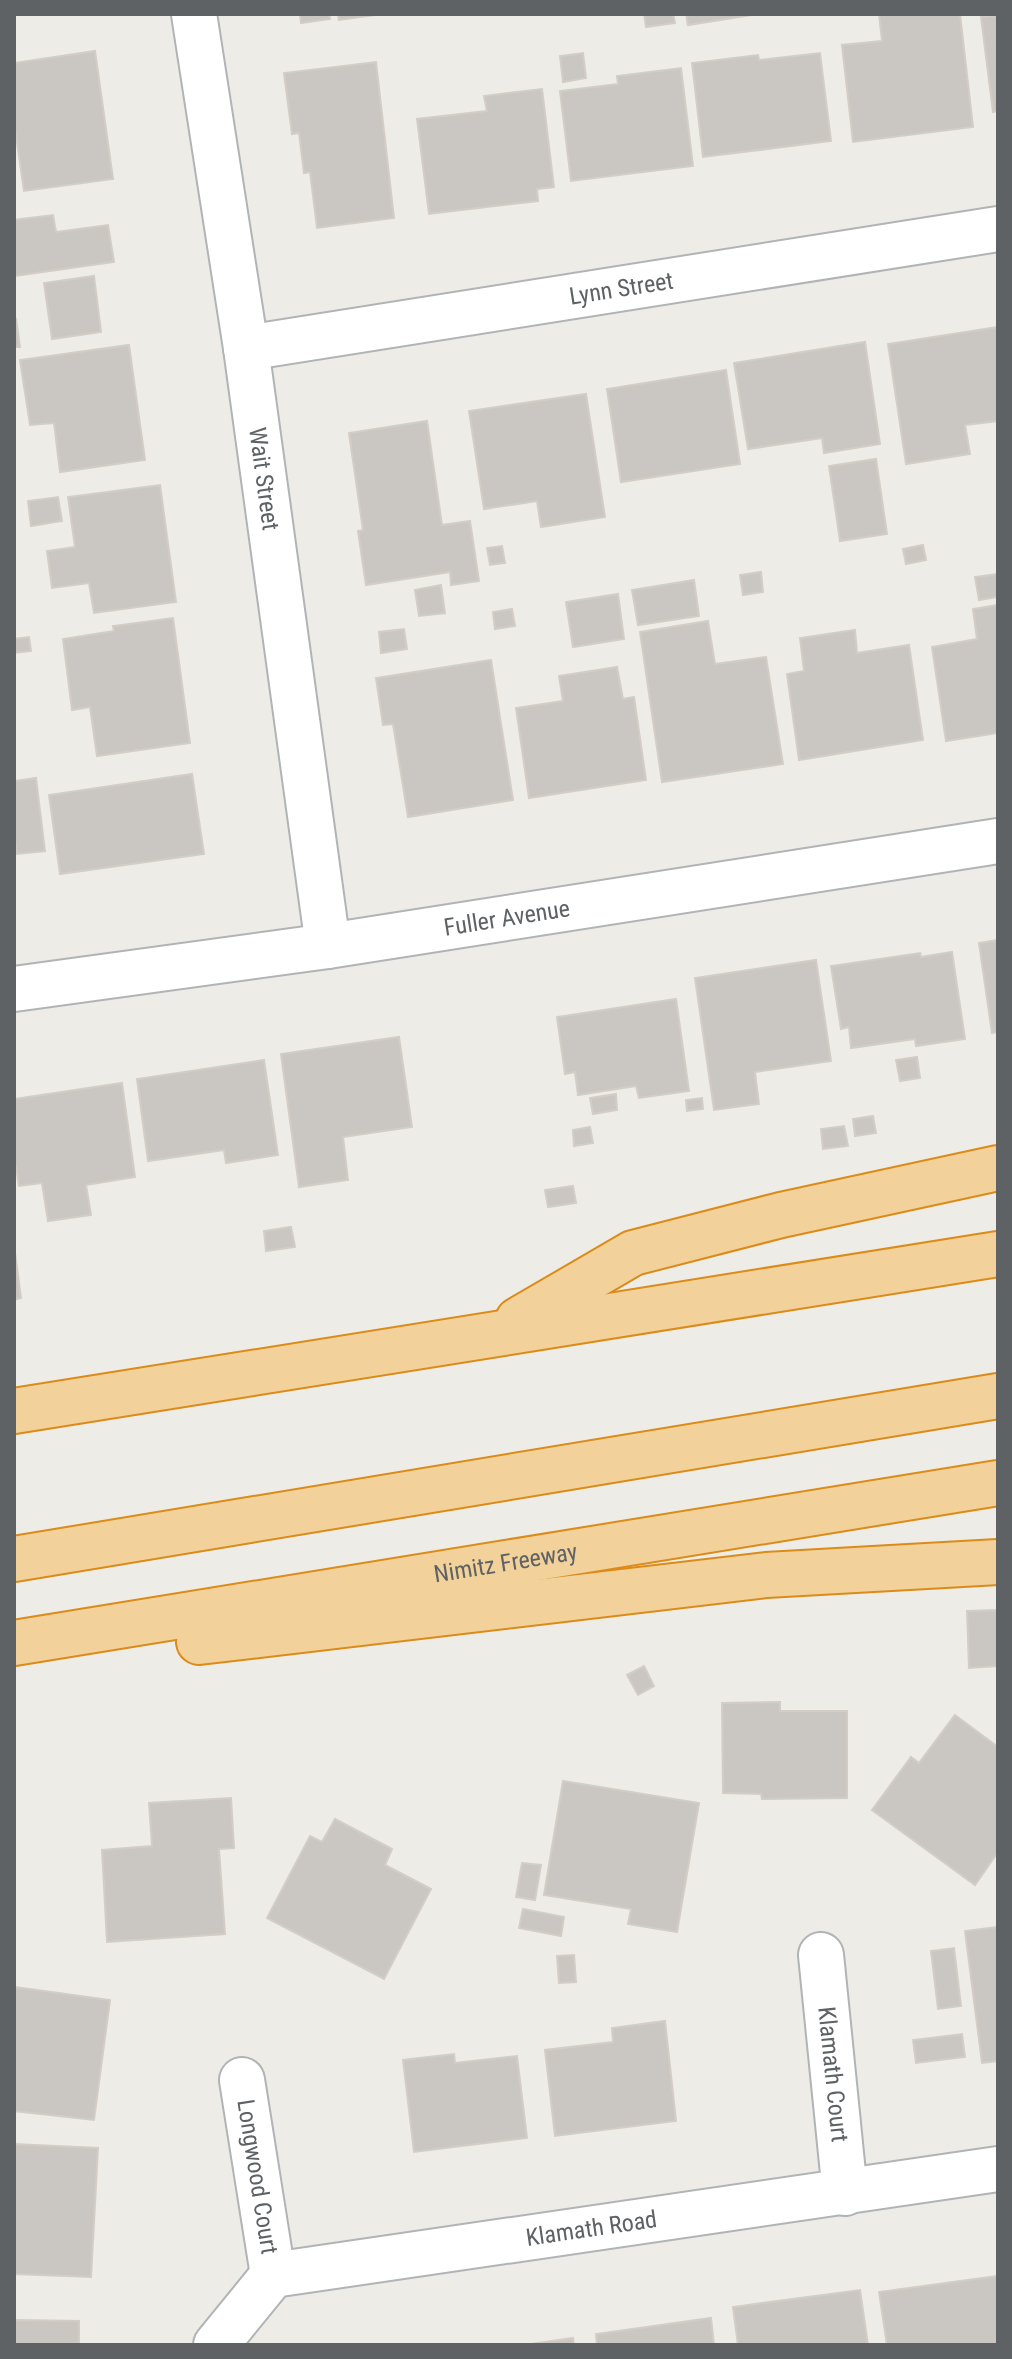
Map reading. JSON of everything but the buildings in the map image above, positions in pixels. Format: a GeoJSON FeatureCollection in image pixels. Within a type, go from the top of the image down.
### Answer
{"type":"FeatureCollection","features":[{"type":"Feature","properties":{"kind":"highway"},"geometry":{"type":"LineString","coordinates":[[499,1332],[633,1253],[781,1215],[998,1168]]}},
{"type":"Feature","properties":{"kind":"highway"},"geometry":{"type":"LineString","coordinates":[[14,1411],[998,1254]]}},
{"type":"Feature","properties":{"kind":"highway"},"geometry":{"type":"LineString","coordinates":[[14,1559],[998,1396]]}},
{"type":"Feature","properties":{"kind":"highway","name":"Nimitz Freeway"},"geometry":{"type":"LineString","coordinates":[[14,1643],[998,1483]]}},
{"type":"Feature","properties":{"kind":"highway"},"geometry":{"type":"LineString","coordinates":[[14,1663],[766,1575],[998,1562]]}},
{"type":"Feature","properties":{"kind":"street","name":"Wait Street"},"geometry":{"type":"LineString","coordinates":[[194,14],[246,348],[328,946]]}},
{"type":"Feature","properties":{"kind":"street","name":"Lynn Street"},"geometry":{"type":"LineString","coordinates":[[246,348],[998,229]]}},
{"type":"Feature","properties":{"kind":"street","name":"Fuller Avenue"},"geometry":{"type":"LineString","coordinates":[[14,989],[328,946],[998,841]]}},
{"type":"Feature","properties":{"kind":"street","name":"Klamath Court"},"geometry":{"type":"LineString","coordinates":[[821,1955],[845,2193]]}},
{"type":"Feature","properties":{"kind":"street","name":"Longwood Court"},"geometry":{"type":"LineString","coordinates":[[242,2080],[273,2275]]}},
{"type":"Feature","properties":{"kind":"street","name":"Klamath Road"},"geometry":{"type":"LineString","coordinates":[[273,2275],[998,2169]]}},
{"type":"Feature","properties":{"kind":"street"},"geometry":{"type":"LineString","coordinates":[[216,2345],[273,2275]]}}]}
